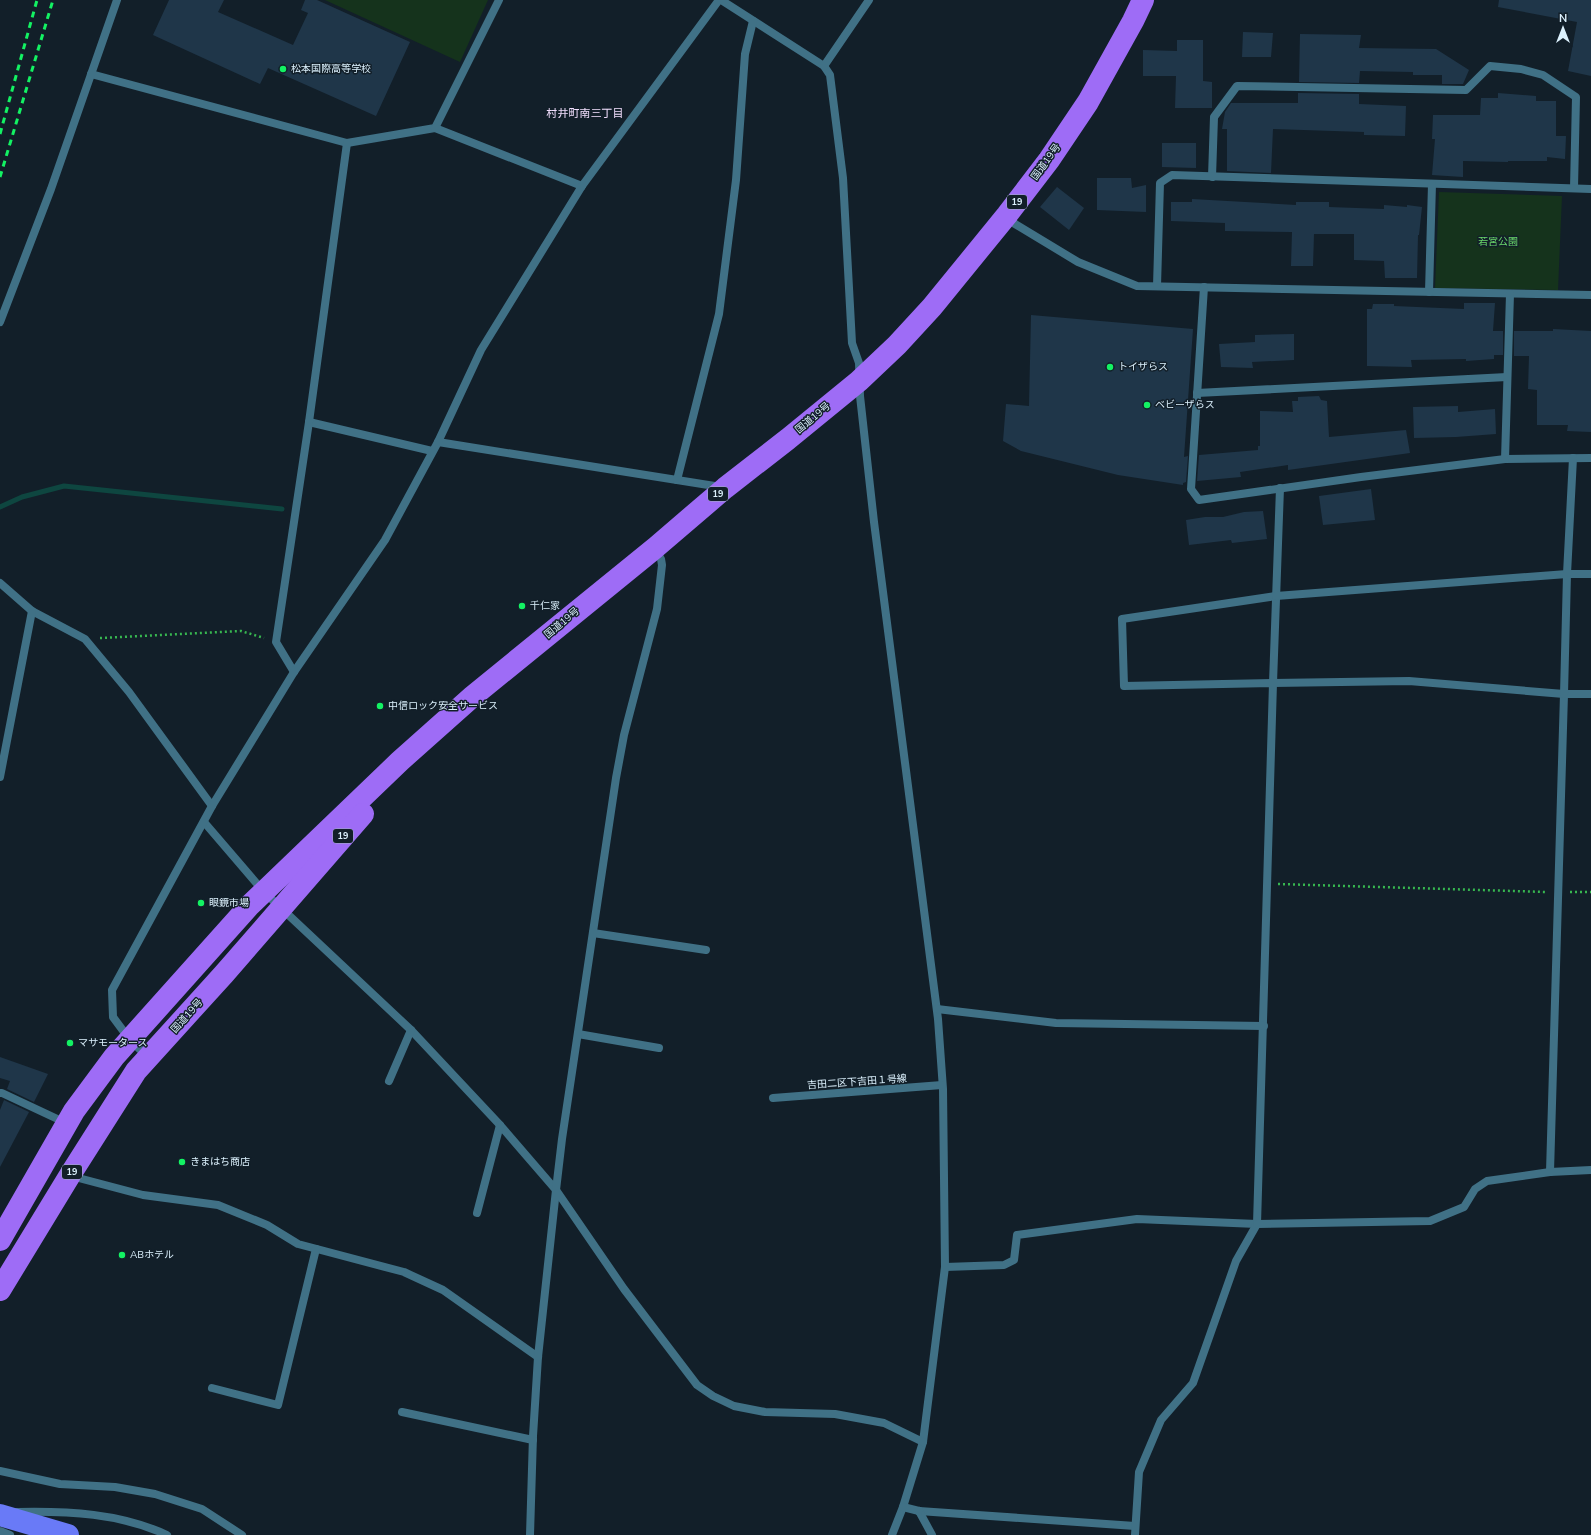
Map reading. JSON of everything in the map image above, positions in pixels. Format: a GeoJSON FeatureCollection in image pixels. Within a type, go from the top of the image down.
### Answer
{"type":"FeatureCollection","features":[{"type":"Feature","properties":{"kind":"highway","name":"国道19号"},"geometry":{"type":"LineString","coordinates":[[0,1240],[74,1111],[110,1063],[250,905],[400,761],[473,696],[655,548],[725,488],[859,381],[897,345],[932,307],[1007,215],[1049,160],[1088,102],[1143,0]]}},
{"type":"Feature","properties":{"kind":"highway","name":"国道19号"},"geometry":{"type":"LineString","coordinates":[[0,1290],[70,1175],[136,1071],[374,802],[400,761]]}},
{"type":"Feature","properties":{"kind":"main road"},"geometry":{"type":"LineString","coordinates":[[0,1515],[68,1535]]}},
{"type":"Feature","properties":{"kind":"street"},"geometry":{"type":"LineString","coordinates":[[0,322],[51,189],[117,0]]}},
{"type":"Feature","properties":{"kind":"street"},"geometry":{"type":"LineString","coordinates":[[436,128],[499,0]]}},
{"type":"Feature","properties":{"kind":"street"},"geometry":{"type":"LineString","coordinates":[[149,1058],[130,1040],[113,1017],[112,990],[212,806],[294,672],[385,540],[438,442],[481,350],[582,186],[720,0],[824,66],[830,75],[843,178],[852,343],[859,363],[859,381],[874,522],[937,1009],[942,1085],[945,1266],[923,1442],[903,1507],[892,1535]]}},
{"type":"Feature","properties":{"kind":"street"},"geometry":{"type":"LineString","coordinates":[[824,66],[869,0]]}},
{"type":"Feature","properties":{"kind":"street"},"geometry":{"type":"LineString","coordinates":[[677,480],[719,314],[736,180],[745,54],[753,21]]}},
{"type":"Feature","properties":{"kind":"street"},"geometry":{"type":"LineString","coordinates":[[1212,177],[1214,117],[1237,86],[1466,90],[1490,66],[1521,69],[1544,75],[1576,97],[1574,188]]}},
{"type":"Feature","properties":{"kind":"street"},"geometry":{"type":"LineString","coordinates":[[91,74],[347,143],[436,128],[582,186]]}},
{"type":"Feature","properties":{"kind":"street"},"geometry":{"type":"LineString","coordinates":[[294,672],[276,642],[309,422],[347,143]]}},
{"type":"Feature","properties":{"kind":"street"},"geometry":{"type":"LineString","coordinates":[[1157,286],[1160,183],[1172,175],[1591,189]]}},
{"type":"Feature","properties":{"kind":"street"},"geometry":{"type":"LineString","coordinates":[[1429,292],[1432,184]]}},
{"type":"Feature","properties":{"kind":"street"},"geometry":{"type":"LineString","coordinates":[[1007,215],[1015,224],[1078,262],[1137,286],[1591,296]]}},
{"type":"Feature","properties":{"kind":"street"},"geometry":{"type":"LineString","coordinates":[[1204,287],[1191,489],[1199,500],[1505,459],[1591,458]]}},
{"type":"Feature","properties":{"kind":"street"},"geometry":{"type":"LineString","coordinates":[[1505,459],[1510,294]]}},
{"type":"Feature","properties":{"kind":"street"},"geometry":{"type":"LineString","coordinates":[[1197,393],[1507,377]]}},
{"type":"Feature","properties":{"kind":"street"},"geometry":{"type":"LineString","coordinates":[[309,422],[432,451]]}},
{"type":"Feature","properties":{"kind":"street"},"geometry":{"type":"LineString","coordinates":[[438,442],[725,488]]}},
{"type":"Feature","properties":{"kind":"street"},"geometry":{"type":"LineString","coordinates":[[1550,1172],[1567,574],[1573,458]]}},
{"type":"Feature","properties":{"kind":"street"},"geometry":{"type":"LineString","coordinates":[[1135,1535],[1139,1472],[1161,1420],[1193,1383],[1236,1260],[1257,1224],[1260,1073],[1264,1026],[1280,488]]}},
{"type":"Feature","properties":{"kind":"street"},"geometry":{"type":"LineString","coordinates":[[530,1535],[532,1440],[538,1357],[562,1139],[617,771],[624,735],[657,608],[662,565],[661,559],[655,548]]}},
{"type":"Feature","properties":{"kind":"street"},"geometry":{"type":"LineString","coordinates":[[1591,574],[1567,574],[1276,596],[1122,619],[1124,686],[1409,681],[1564,694],[1591,694]]}},
{"type":"Feature","properties":{"kind":"street"},"geometry":{"type":"LineString","coordinates":[[0,583],[32,611],[85,639],[129,692],[212,806]]}},
{"type":"Feature","properties":{"kind":"street"},"geometry":{"type":"LineString","coordinates":[[0,777],[3,743],[32,611]]}},
{"type":"Feature","properties":{"kind":"street"},"geometry":{"type":"LineString","coordinates":[[204,822],[264,892],[411,1030],[500,1125],[556,1190],[624,1289],[697,1384],[713,1396],[734,1406],[765,1412],[835,1414],[884,1423],[923,1442]]}},
{"type":"Feature","properties":{"kind":"street"},"geometry":{"type":"LineString","coordinates":[[593,933],[706,950]]}},
{"type":"Feature","properties":{"kind":"street"},"geometry":{"type":"LineString","coordinates":[[937,1009],[1056,1023],[1264,1026]]}},
{"type":"Feature","properties":{"kind":"street"},"geometry":{"type":"LineString","coordinates":[[389,1080],[411,1030]]}},
{"type":"Feature","properties":{"kind":"street"},"geometry":{"type":"LineString","coordinates":[[578,1034],[659,1048]]}},
{"type":"Feature","properties":{"kind":"street","name":"吉田二区下吉田１号線"},"geometry":{"type":"LineString","coordinates":[[774,1098],[942,1085]]}},
{"type":"Feature","properties":{"kind":"street"},"geometry":{"type":"LineString","coordinates":[[0,1093],[67,1124]]}},
{"type":"Feature","properties":{"kind":"street"},"geometry":{"type":"LineString","coordinates":[[477,1213],[500,1125]]}},
{"type":"Feature","properties":{"kind":"street"},"geometry":{"type":"LineString","coordinates":[[945,1266],[1004,1265],[1014,1260],[1017,1235],[1137,1219],[1257,1224],[1430,1221],[1464,1207],[1475,1189],[1487,1181],[1550,1172],[1591,1170]]}},
{"type":"Feature","properties":{"kind":"street"},"geometry":{"type":"LineString","coordinates":[[70,1175],[143,1195],[218,1205],[267,1225],[298,1244],[404,1272],[443,1290],[538,1357]]}},
{"type":"Feature","properties":{"kind":"street"},"geometry":{"type":"LineString","coordinates":[[212,1388],[278,1405],[316,1249]]}},
{"type":"Feature","properties":{"kind":"street"},"geometry":{"type":"LineString","coordinates":[[402,1412],[532,1440]]}},
{"type":"Feature","properties":{"kind":"street"},"geometry":{"type":"LineString","coordinates":[[0,1471],[60,1484],[115,1487],[155,1494],[202,1509],[242,1535]]}},
{"type":"Feature","properties":{"kind":"street"},"geometry":{"type":"LineString","coordinates":[[903,1507],[919,1511],[1135,1526]]}},
{"type":"Feature","properties":{"kind":"street"},"geometry":{"type":"LineString","coordinates":[[0,1512],[47,1511],[94,1514],[126,1521],[167,1535]]}},
{"type":"Feature","properties":{"kind":"street"},"geometry":{"type":"LineString","coordinates":[[919,1511],[932,1535]]}},
{"type":"Feature","properties":{"kind":"street"},"geometry":{"type":"LineString","coordinates":[[0,1531],[10,1535]]}},
{"type":"Feature","properties":{"kind":"path"},"geometry":{"type":"LineString","coordinates":[[85,639],[241,631],[276,642]]}},
{"type":"Feature","properties":{"kind":"path"},"geometry":{"type":"LineString","coordinates":[[1268,884],[1591,892]]}},
{"type":"Feature","properties":{"kind":"green space"},"geometry":{"type":"Polygon","coordinates":[[[325,0],[488,0],[460,62],[325,0]]]}},
{"type":"Feature","properties":{"kind":"green space","name":"若宮公園"},"geometry":{"type":"Polygon","coordinates":[[[1439,192],[1562,196],[1558,290],[1435,288],[1439,192]]]}},
{"type":"Feature","properties":{"kind":"building"},"geometry":{"type":"Polygon","coordinates":[[[169,0],[224,0],[218,12],[293,45],[308,13],[301,10],[305,0],[317,0],[410,42],[376,116],[268,68],[260,84],[153,35],[169,0]]]}},
{"type":"Feature","properties":{"kind":"building"},"geometry":{"type":"Polygon","coordinates":[[[1499,0],[1591,0],[1591,76],[1568,71],[1577,22],[1498,7],[1499,0]]]}},
{"type":"Feature","properties":{"kind":"building"},"geometry":{"type":"Polygon","coordinates":[[[1243,32],[1273,33],[1271,57],[1242,57],[1243,32]]]}},
{"type":"Feature","properties":{"kind":"building"},"geometry":{"type":"Polygon","coordinates":[[[1300,34],[1361,35],[1359,48],[1436,49],[1469,70],[1463,84],[1442,84],[1442,75],[1413,75],[1413,72],[1360,71],[1359,83],[1299,82],[1300,34]]]}},
{"type":"Feature","properties":{"kind":"building"},"geometry":{"type":"Polygon","coordinates":[[[1177,40],[1203,40],[1203,81],[1212,82],[1212,108],[1175,108],[1176,76],[1143,76],[1143,50],[1177,51],[1177,40]]]}},
{"type":"Feature","properties":{"kind":"building"},"geometry":{"type":"Polygon","coordinates":[[[1298,93],[1359,94],[1359,104],[1406,106],[1405,136],[1364,135],[1364,132],[1273,129],[1271,173],[1227,171],[1227,129],[1222,129],[1225,112],[1231,103],[1298,103],[1298,93]]]}},
{"type":"Feature","properties":{"kind":"building"},"geometry":{"type":"Polygon","coordinates":[[[1498,93],[1536,96],[1536,101],[1556,101],[1556,136],[1566,136],[1565,159],[1547,157],[1547,161],[1463,161],[1463,177],[1432,175],[1435,139],[1432,139],[1433,115],[1480,115],[1481,98],[1498,98],[1498,93]]]}},
{"type":"Feature","properties":{"kind":"building"},"geometry":{"type":"Polygon","coordinates":[[[1162,143],[1196,143],[1196,168],[1162,167],[1162,143]]]}},
{"type":"Feature","properties":{"kind":"building"},"geometry":{"type":"Polygon","coordinates":[[[1097,178],[1131,178],[1132,188],[1146,185],[1146,212],[1097,210],[1097,178]]]}},
{"type":"Feature","properties":{"kind":"building"},"geometry":{"type":"Polygon","coordinates":[[[1057,187],[1084,208],[1069,230],[1040,207],[1057,187]]]}},
{"type":"Feature","properties":{"kind":"building"},"geometry":{"type":"Polygon","coordinates":[[[1192,199],[1296,205],[1296,202],[1329,202],[1329,207],[1384,209],[1384,205],[1407,207],[1407,205],[1422,207],[1418,235],[1417,278],[1385,278],[1384,261],[1354,260],[1354,234],[1314,234],[1313,266],[1291,266],[1292,232],[1225,231],[1225,223],[1171,221],[1171,202],[1192,202],[1192,199]]]}},
{"type":"Feature","properties":{"kind":"building"},"geometry":{"type":"Polygon","coordinates":[[[1464,303],[1495,303],[1493,331],[1503,331],[1503,355],[1494,355],[1494,359],[1466,361],[1466,359],[1411,360],[1412,367],[1367,366],[1367,309],[1372,309],[1373,304],[1464,309],[1464,303]]]}},
{"type":"Feature","properties":{"kind":"building","name":"トイザらス"},"geometry":{"type":"Polygon","coordinates":[[[1031,315],[1193,329],[1184,457],[1188,456],[1186,482],[1183,483],[1183,485],[1118,475],[1021,451],[1003,441],[1006,404],[1029,406],[1031,315]]]}},
{"type":"Feature","properties":{"kind":"building"},"geometry":{"type":"Polygon","coordinates":[[[1553,329],[1591,331],[1591,432],[1567,431],[1568,425],[1537,425],[1537,390],[1528,389],[1529,356],[1514,356],[1514,331],[1553,331],[1553,329]]]}},
{"type":"Feature","properties":{"kind":"building"},"geometry":{"type":"Polygon","coordinates":[[[1294,334],[1294,360],[1252,362],[1253,368],[1221,367],[1219,344],[1255,342],[1255,335],[1294,334]]]}},
{"type":"Feature","properties":{"kind":"building"},"geometry":{"type":"Polygon","coordinates":[[[1319,396],[1321,400],[1327,401],[1329,437],[1406,430],[1410,453],[1288,470],[1288,465],[1240,472],[1241,477],[1197,481],[1199,455],[1258,450],[1258,446],[1260,446],[1260,411],[1293,412],[1292,401],[1298,401],[1298,397],[1319,396]]]}},
{"type":"Feature","properties":{"kind":"building"},"geometry":{"type":"Polygon","coordinates":[[[1458,406],[1458,412],[1495,409],[1496,434],[1414,438],[1413,407],[1458,406]]]}},
{"type":"Feature","properties":{"kind":"building"},"geometry":{"type":"Polygon","coordinates":[[[1371,489],[1375,520],[1323,525],[1319,496],[1371,489]]]}},
{"type":"Feature","properties":{"kind":"building"},"geometry":{"type":"Polygon","coordinates":[[[1263,511],[1267,539],[1232,543],[1231,540],[1189,545],[1186,520],[1205,517],[1223,517],[1244,512],[1263,511]]]}},
{"type":"Feature","properties":{"kind":"building"},"geometry":{"type":"Polygon","coordinates":[[[0,1057],[48,1074],[34,1102],[7,1089],[10,1081],[0,1078],[0,1057]]]}},
{"type":"Feature","properties":{"kind":"building"},"geometry":{"type":"Polygon","coordinates":[[[4,1100],[29,1112],[0,1167],[0,1110],[4,1100]]]}},
{"type":"Feature","properties":{"kind":"waterway"},"geometry":{"type":"LineString","coordinates":[[0,507],[22,497],[64,486],[282,509]]}},
{"type":"Feature","properties":{"kind":"railway"},"geometry":{"type":"LineString","coordinates":[[0,134],[37,0]]}},
{"type":"Feature","properties":{"kind":"railway"},"geometry":{"type":"LineString","coordinates":[[0,177],[53,0]]}},
{"type":"Feature","properties":{"kind":"place","name":"松本国際高等学校"},"geometry":{"type":"Point","coordinates":[283,69]}},
{"type":"Feature","properties":{"kind":"place","name":"トイザらス"},"geometry":{"type":"Point","coordinates":[1110,367]}},
{"type":"Feature","properties":{"kind":"place","name":"ベビーザらス"},"geometry":{"type":"Point","coordinates":[1147,405]}},
{"type":"Feature","properties":{"kind":"place","name":"千仁家"},"geometry":{"type":"Point","coordinates":[522,606]}},
{"type":"Feature","properties":{"kind":"place","name":"中信ロック安全サービス"},"geometry":{"type":"Point","coordinates":[380,706]}},
{"type":"Feature","properties":{"kind":"place","name":"眼鏡市場"},"geometry":{"type":"Point","coordinates":[201,903]}},
{"type":"Feature","properties":{"kind":"place","name":"マサモータース"},"geometry":{"type":"Point","coordinates":[70,1043]}},
{"type":"Feature","properties":{"kind":"place","name":"きまはち商店"},"geometry":{"type":"Point","coordinates":[182,1162]}},
{"type":"Feature","properties":{"kind":"place","name":"ABホテル"},"geometry":{"type":"Point","coordinates":[122,1255]}},
{"type":"Feature","properties":{"kind":"district","name":"村井町南三丁目"},"geometry":{"type":"Point","coordinates":[585,113]}}]}
